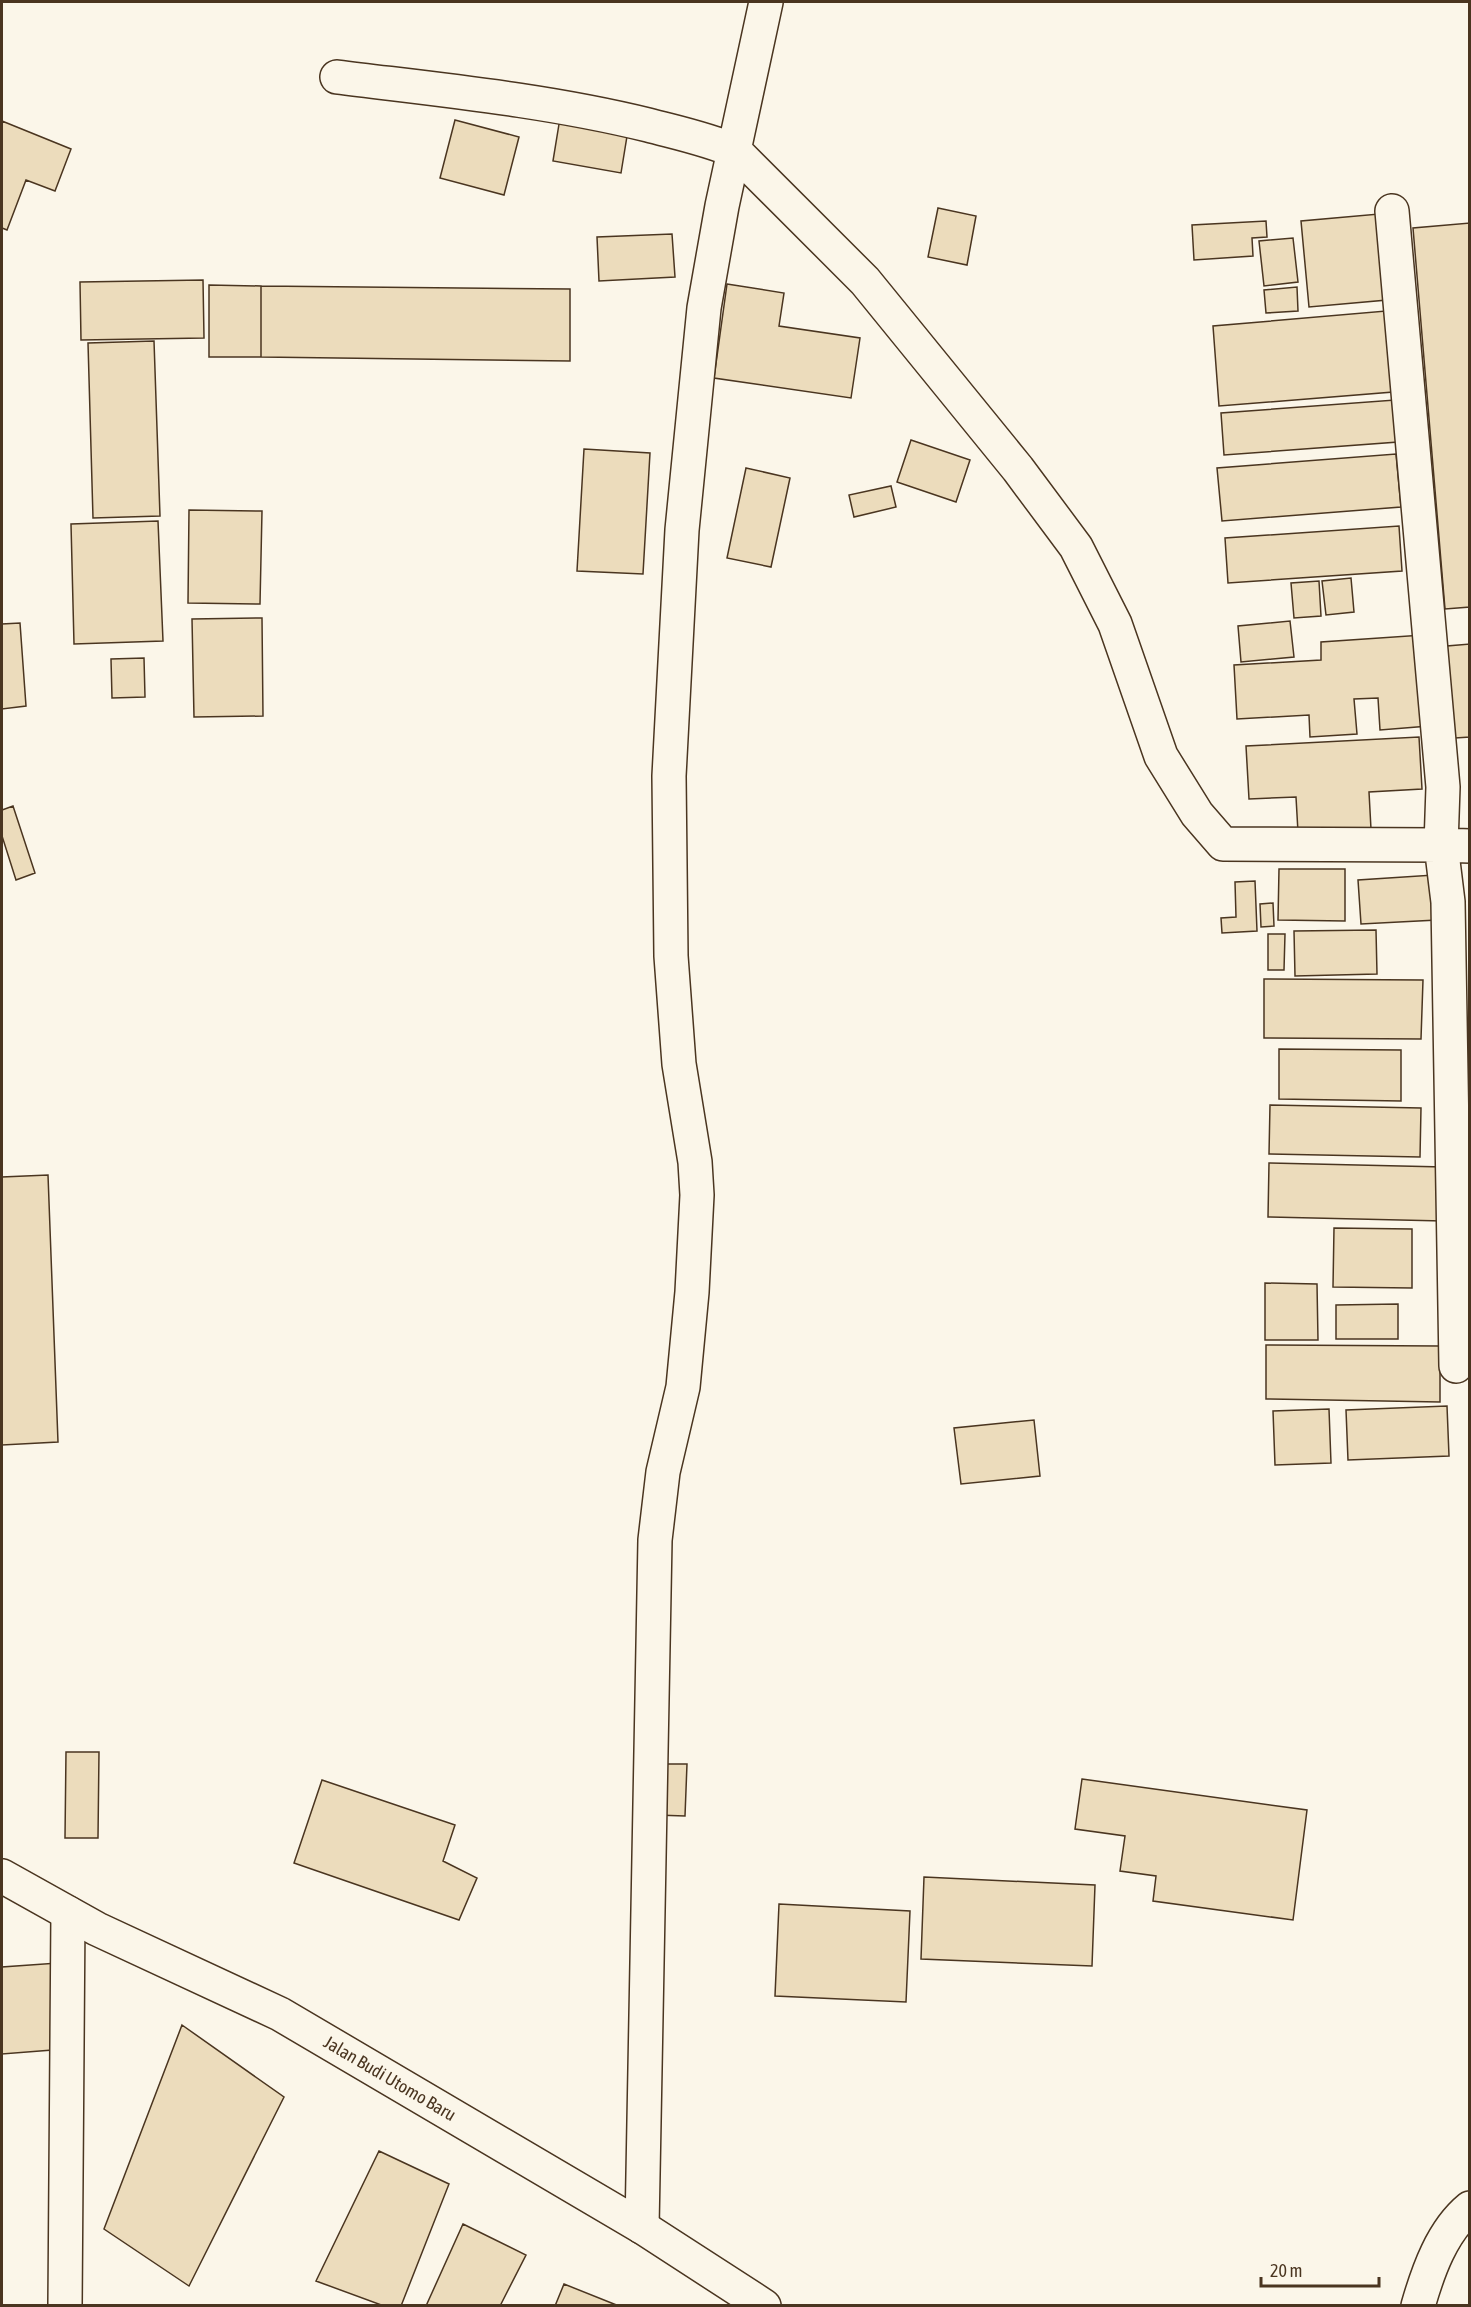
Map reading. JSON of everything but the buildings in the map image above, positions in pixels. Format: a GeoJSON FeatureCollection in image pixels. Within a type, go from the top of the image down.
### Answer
{"type":"FeatureCollection","features":[{"type":"Feature","properties":{"kind":"street"},"geometry":{"type":"LineString","coordinates":[[642,2227],[655,1540],[663,1472],[683,1387],[692,1292],[697,1195],[679,1064],[671,956],[669,776],[682,530],[699,353],[720,217],[765,2]]}},
{"type":"Feature","properties":{"kind":"street"},"geometry":{"type":"LineString","coordinates":[[337,77],[508,99],[616,118],[714,142],[735,151],[865,281],[1018,469],[1076,547],[1115,624],[1161,756],[1197,814],[1223,844],[1456,846]]}},
{"type":"Feature","properties":{"kind":"street"},"geometry":{"type":"LineString","coordinates":[[1392,211],[1443,787],[1456,846],[1448,902],[1455,1366]]}},
{"type":"Feature","properties":{"kind":"street","name":"Jalan Budi Utomo Baru"},"geometry":{"type":"LineString","coordinates":[[2,1876],[68,1913],[280,2014],[642,2227],[764,2306]]}},
{"type":"Feature","properties":{"kind":"street"},"geometry":{"type":"LineString","coordinates":[[65,2306],[68,1913]]}},
{"type":"Feature","properties":{"kind":"street"},"geometry":{"type":"LineString","coordinates":[[1418,2306],[1425,2279],[1454,2221],[1470,2208]]}}]}
